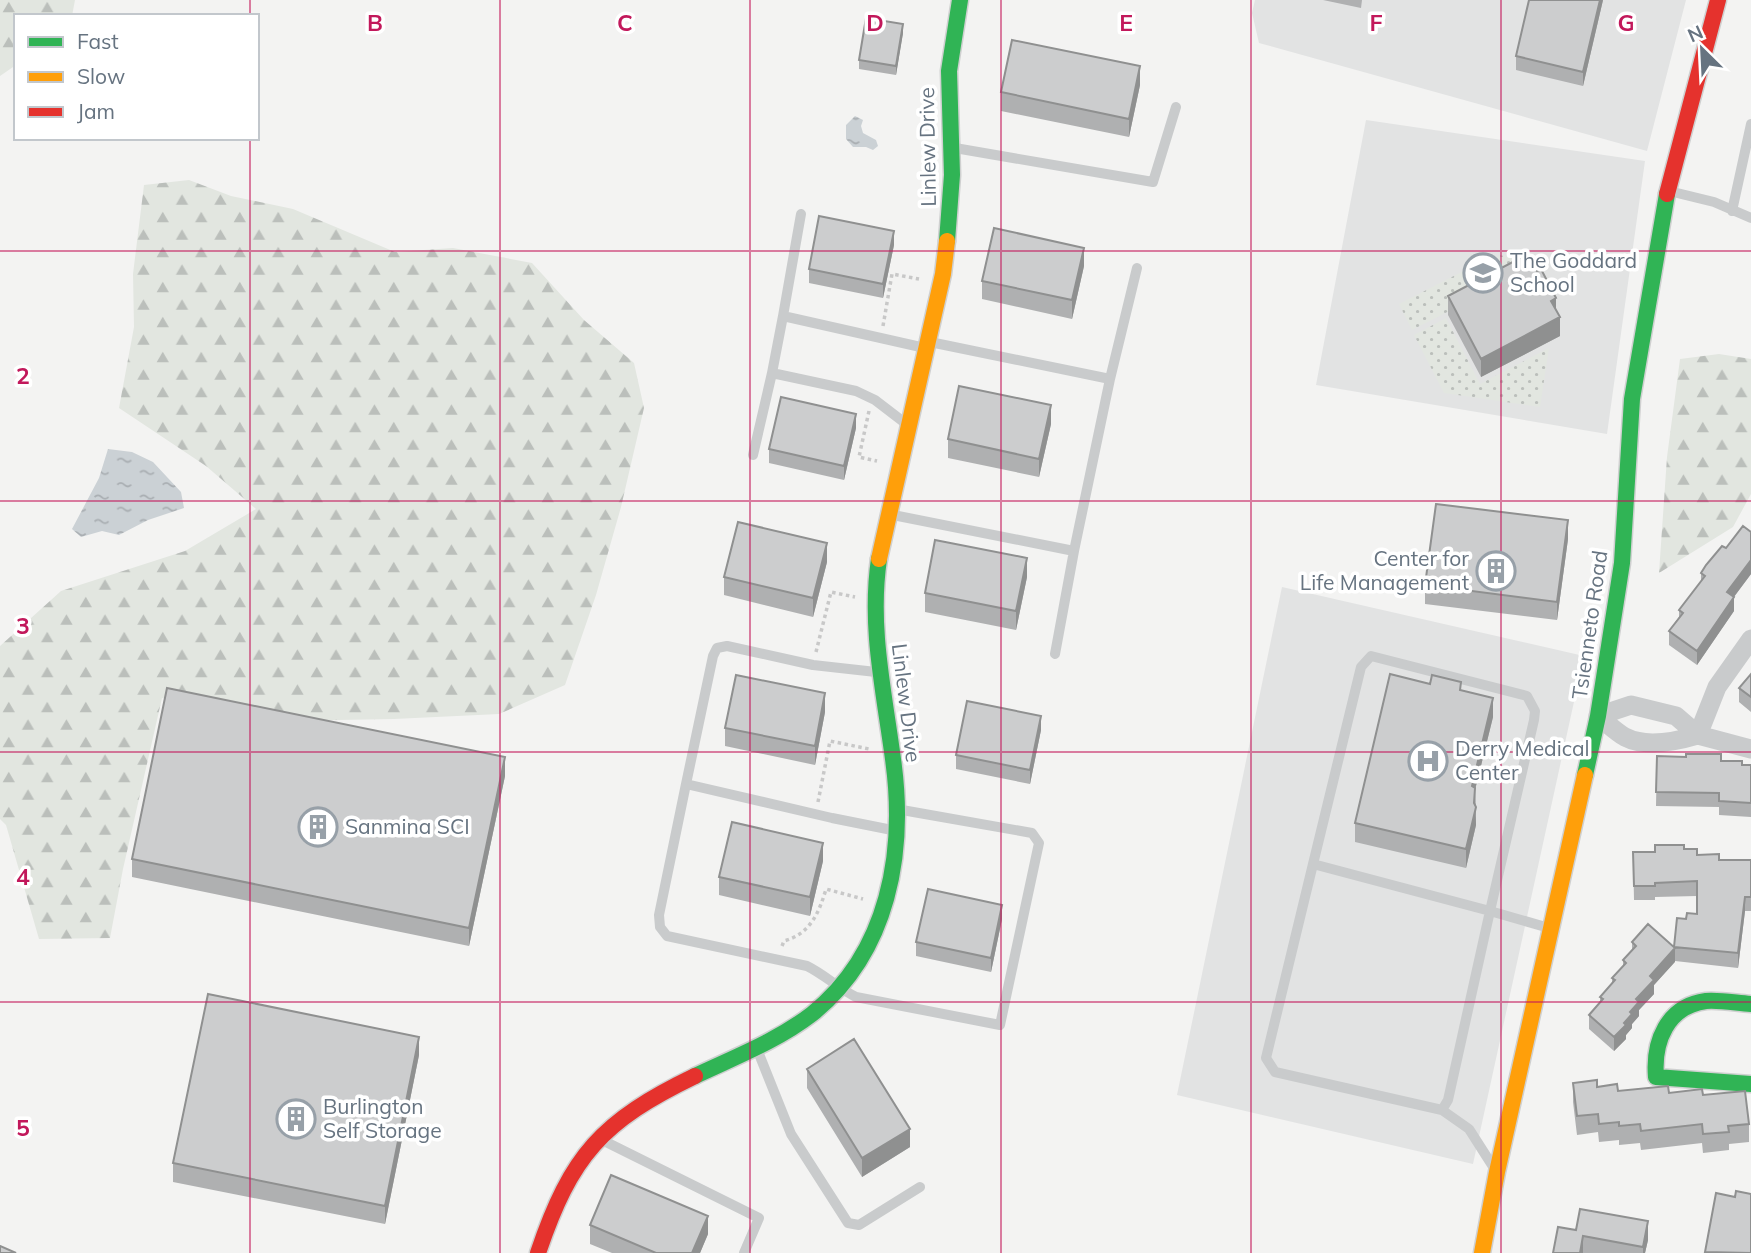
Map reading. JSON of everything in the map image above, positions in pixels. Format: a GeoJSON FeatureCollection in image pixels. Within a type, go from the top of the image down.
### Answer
{"type":"FeatureCollection","features":[{"type":"Feature","properties":{"kind":"street","name":"Linlew Drive"},"geometry":{"type":"LineString","coordinates":[[538,1253],[559,1194],[577,1164],[599,1138],[625,1115],[654,1096],[757,1048],[801,1023],[838,988],[864,953],[887,904],[895,864],[898,809],[878,672],[876,602],[881,547],[948,242],[952,175],[949,71],[960,0]]}},
{"type":"Feature","properties":{"kind":"street","name":"Tsienneto Road"},"geometry":{"type":"LineString","coordinates":[[1482,1253],[1497,1172],[1598,716],[1622,563],[1632,399],[1653,264],[1668,191],[1718,0]]}},
{"type":"Feature","properties":{"kind":"street"},"geometry":{"type":"LineString","coordinates":[[1698,735],[1717,687],[1751,639]]}},
{"type":"Feature","properties":{"kind":"street"},"geometry":{"type":"LineString","coordinates":[[1598,716],[1631,705],[1676,716],[1698,735],[1751,749]]}},
{"type":"Feature","properties":{"kind":"street"},"geometry":{"type":"LineString","coordinates":[[1598,716],[1627,738],[1649,742],[1681,740],[1698,735]]}},
{"type":"Feature","properties":{"kind":"street"},"geometry":{"type":"LineString","coordinates":[[1751,1004],[1715,1001],[1693,1004],[1668,1023],[1656,1044],[1654,1055],[1656,1077],[1751,1084]]}},
{"type":"Feature","properties":{"kind":"lane"},"geometry":{"type":"LineString","coordinates":[[951,147],[1153,181],[1176,107]]}},
{"type":"Feature","properties":{"kind":"lane"},"geometry":{"type":"LineString","coordinates":[[1732,211],[1751,124]]}},
{"type":"Feature","properties":{"kind":"lane"},"geometry":{"type":"LineString","coordinates":[[1668,191],[1713,202],[1751,218]]}},
{"type":"Feature","properties":{"kind":"lane"},"geometry":{"type":"LineString","coordinates":[[753,455],[772,373],[801,214]]}},
{"type":"Feature","properties":{"kind":"lane"},"geometry":{"type":"LineString","coordinates":[[1055,654],[1110,379],[1138,268]]}},
{"type":"Feature","properties":{"kind":"lane"},"geometry":{"type":"LineString","coordinates":[[783,316],[880,338],[1110,379]]}},
{"type":"Feature","properties":{"kind":"lane"},"geometry":{"type":"LineString","coordinates":[[772,373],[856,391],[872,398],[908,425]]}},
{"type":"Feature","properties":{"kind":"lane"},"geometry":{"type":"LineString","coordinates":[[888,514],[1074,551]]}},
{"type":"Feature","properties":{"kind":"lane"},"geometry":{"type":"LineString","coordinates":[[878,672],[813,665],[727,646],[718,648],[713,656],[686,784],[659,915],[660,927],[667,936],[807,966],[856,997],[1000,1025],[1039,843],[1031,833],[898,809]]}},
{"type":"Feature","properties":{"kind":"lane"},"geometry":{"type":"LineString","coordinates":[[1442,1110],[1448,1100],[1535,711],[1527,696],[1371,656],[1361,667],[1266,1058],[1275,1072],[1442,1110],[1469,1129],[1497,1172]]}},
{"type":"Feature","properties":{"kind":"lane"},"geometry":{"type":"LineString","coordinates":[[686,784],[898,831]]}},
{"type":"Feature","properties":{"kind":"lane"},"geometry":{"type":"LineString","coordinates":[[1313,864],[1552,929]]}},
{"type":"Feature","properties":{"kind":"lane"},"geometry":{"type":"LineString","coordinates":[[757,1048],[791,1134],[848,1223],[859,1225],[920,1187]]}},
{"type":"Feature","properties":{"kind":"lane"},"geometry":{"type":"LineString","coordinates":[[599,1138],[759,1218],[744,1253]]}},
{"type":"Feature","properties":{"kind":"path"},"geometry":{"type":"LineString","coordinates":[[880,338],[892,274],[927,280]]}},
{"type":"Feature","properties":{"kind":"path"},"geometry":{"type":"LineString","coordinates":[[872,398],[859,457],[886,463]]}},
{"type":"Feature","properties":{"kind":"path"},"geometry":{"type":"LineString","coordinates":[[813,665],[831,592],[863,599]]}},
{"type":"Feature","properties":{"kind":"path"},"geometry":{"type":"LineString","coordinates":[[816,814],[831,741],[878,751]]}},
{"type":"Feature","properties":{"kind":"path"},"geometry":{"type":"LineString","coordinates":[[779,960],[784,941],[804,931],[814,920],[826,889],[872,901]]}},
{"type":"Feature","properties":{"kind":"shaded area"},"geometry":{"type":"Polygon","coordinates":[[[1255,0],[1686,0],[1647,151],[1259,43],[1252,13],[1255,0]]]}},
{"type":"Feature","properties":{"kind":"shaded area","name":"The Goddard School"},"geometry":{"type":"Polygon","coordinates":[[[1366,120],[1645,161],[1607,434],[1316,385],[1366,120]]]}},
{"type":"Feature","properties":{"kind":"shaded area"},"geometry":{"type":"Polygon","coordinates":[[[1282,587],[1584,656],[1473,1164],[1177,1095],[1282,587]]]}},
{"type":"Feature","properties":{"kind":"green space"},"geometry":{"type":"Polygon","coordinates":[[[0,0],[75,0],[72,14],[14,14],[14,66],[0,76],[0,0]]]}},
{"type":"Feature","properties":{"kind":"green space"},"geometry":{"type":"Polygon","coordinates":[[[189,180],[231,196],[293,209],[395,252],[453,248],[532,263],[584,320],[634,363],[644,408],[621,507],[596,595],[565,685],[499,714],[394,719],[282,721],[162,698],[110,938],[39,939],[6,825],[0,819],[0,646],[61,591],[185,551],[256,509],[206,466],[119,408],[134,327],[133,274],[144,185],[189,180]]]}},
{"type":"Feature","properties":{"kind":"green space"},"geometry":{"type":"Polygon","coordinates":[[[1498,255],[1517,258],[1524,273],[1412,330],[1399,304],[1481,262],[1495,265],[1498,255]]]}},
{"type":"Feature","properties":{"kind":"green space"},"geometry":{"type":"Polygon","coordinates":[[[1446,318],[1480,384],[1549,348],[1540,407],[1444,393],[1414,335],[1446,318]]]}},
{"type":"Feature","properties":{"kind":"green space"},"geometry":{"type":"Polygon","coordinates":[[[1719,354],[1751,359],[1751,494],[1733,527],[1659,573],[1667,457],[1680,359],[1719,354]]]}},
{"type":"Feature","properties":{"kind":"water"},"geometry":{"type":"Polygon","coordinates":[[[855,116],[863,120],[863,133],[876,140],[878,146],[873,150],[853,147],[846,139],[846,125],[855,116]]]}},
{"type":"Feature","properties":{"kind":"water"},"geometry":{"type":"Polygon","coordinates":[[[108,449],[132,452],[153,462],[181,492],[184,508],[148,520],[119,535],[102,531],[81,537],[72,529],[99,478],[108,449]]]}},
{"type":"Feature","properties":{"kind":"building"},"geometry":{"type":"Polygon","coordinates":[[[1529,0],[1600,0],[1583,72],[1516,56],[1529,0]]]}},
{"type":"Feature","properties":{"kind":"building"},"geometry":{"type":"Polygon","coordinates":[[[866,18],[903,24],[896,66],[859,60],[866,18]]]}},
{"type":"Feature","properties":{"kind":"building"},"geometry":{"type":"Polygon","coordinates":[[[1012,40],[1140,66],[1129,119],[1001,92],[1012,40]]]}},
{"type":"Feature","properties":{"kind":"building"},"geometry":{"type":"Polygon","coordinates":[[[819,216],[894,231],[883,284],[809,269],[819,216]]]}},
{"type":"Feature","properties":{"kind":"building"},"geometry":{"type":"Polygon","coordinates":[[[994,228],[1084,248],[1072,300],[982,281],[994,228]]]}},
{"type":"Feature","properties":{"kind":"building"},"geometry":{"type":"Polygon","coordinates":[[[1528,254],[1537,271],[1541,269],[1556,298],[1551,301],[1560,317],[1481,359],[1448,296],[1528,254]]]}},
{"type":"Feature","properties":{"kind":"building"},"geometry":{"type":"Polygon","coordinates":[[[959,386],[1051,405],[1039,459],[948,439],[959,386]]]}},
{"type":"Feature","properties":{"kind":"building"},"geometry":{"type":"Polygon","coordinates":[[[781,397],[856,414],[844,466],[769,449],[781,397]]]}},
{"type":"Feature","properties":{"kind":"building","name":"Center for Life Management"},"geometry":{"type":"Polygon","coordinates":[[[1436,504],[1568,520],[1557,602],[1425,585],[1436,504]]]}},
{"type":"Feature","properties":{"kind":"building"},"geometry":{"type":"Polygon","coordinates":[[[738,522],[827,543],[813,598],[724,577],[738,522]]]}},
{"type":"Feature","properties":{"kind":"building"},"geometry":{"type":"Polygon","coordinates":[[[1743,526],[1751,532],[1751,560],[1727,592],[1734,597],[1697,651],[1669,631],[1683,613],[1679,610],[1705,576],[1701,573],[1706,565],[1722,546],[1726,548],[1743,526]]]}},
{"type":"Feature","properties":{"kind":"building"},"geometry":{"type":"Polygon","coordinates":[[[935,540],[1027,558],[1016,611],[925,593],[935,540]]]}},
{"type":"Feature","properties":{"kind":"building","name":"Derry Medical Center"},"geometry":{"type":"Polygon","coordinates":[[[1390,674],[1430,684],[1432,675],[1461,682],[1460,690],[1493,698],[1472,786],[1475,788],[1476,807],[1466,849],[1355,823],[1390,674]]]}},
{"type":"Feature","properties":{"kind":"building"},"geometry":{"type":"Polygon","coordinates":[[[1751,674],[1751,697],[1739,688],[1751,674]]]}},
{"type":"Feature","properties":{"kind":"building"},"geometry":{"type":"Polygon","coordinates":[[[736,675],[825,693],[815,746],[725,728],[736,675]]]}},
{"type":"Feature","properties":{"kind":"building","name":"Sanmina SCI"},"geometry":{"type":"Polygon","coordinates":[[[167,688],[505,757],[469,928],[132,859],[167,688]]]}},
{"type":"Feature","properties":{"kind":"building"},"geometry":{"type":"Polygon","coordinates":[[[967,701],[1041,716],[1030,770],[956,755],[967,701]]]}},
{"type":"Feature","properties":{"kind":"building"},"geometry":{"type":"Polygon","coordinates":[[[1686,754],[1721,754],[1721,761],[1742,761],[1742,765],[1751,765],[1751,803],[1719,801],[1719,793],[1656,792],[1657,756],[1686,757],[1686,754]]]}},
{"type":"Feature","properties":{"kind":"building"},"geometry":{"type":"Polygon","coordinates":[[[732,822],[823,843],[810,897],[719,877],[732,822]]]}},
{"type":"Feature","properties":{"kind":"building"},"geometry":{"type":"Polygon","coordinates":[[[1655,845],[1684,845],[1684,849],[1697,849],[1697,855],[1719,854],[1719,860],[1751,860],[1751,897],[1745,897],[1738,953],[1674,947],[1677,918],[1686,919],[1687,913],[1697,914],[1697,881],[1634,886],[1633,852],[1655,852],[1655,845]]]}},
{"type":"Feature","properties":{"kind":"building"},"geometry":{"type":"Polygon","coordinates":[[[928,889],[1002,905],[991,958],[916,942],[928,889]]]}},
{"type":"Feature","properties":{"kind":"building"},"geometry":{"type":"Polygon","coordinates":[[[1648,924],[1675,948],[1650,976],[1654,980],[1636,999],[1639,1002],[1630,1012],[1632,1014],[1624,1023],[1626,1025],[1614,1037],[1589,1015],[1615,980],[1612,978],[1626,963],[1623,960],[1636,946],[1632,942],[1648,924]]]}},
{"type":"Feature","properties":{"kind":"building","name":"Burlington Self Storage"},"geometry":{"type":"Polygon","coordinates":[[[208,994],[419,1037],[385,1206],[173,1163],[208,994]]]}},
{"type":"Feature","properties":{"kind":"building"},"geometry":{"type":"Polygon","coordinates":[[[854,1039],[910,1129],[862,1158],[807,1069],[854,1039]]]}},
{"type":"Feature","properties":{"kind":"building"},"geometry":{"type":"Polygon","coordinates":[[[1597,1080],[1597,1087],[1617,1084],[1618,1091],[1668,1086],[1669,1093],[1702,1089],[1703,1095],[1745,1091],[1749,1124],[1728,1126],[1729,1132],[1703,1134],[1702,1124],[1641,1131],[1640,1124],[1599,1124],[1598,1114],[1577,1116],[1573,1083],[1597,1080]]]}},
{"type":"Feature","properties":{"kind":"building"},"geometry":{"type":"Polygon","coordinates":[[[611,1175],[708,1216],[692,1253],[656,1253],[590,1225],[611,1175]]]}},
{"type":"Feature","properties":{"kind":"building"},"geometry":{"type":"Polygon","coordinates":[[[1736,1191],[1751,1194],[1751,1253],[1705,1252],[1716,1193],[1735,1197],[1736,1191]]]}},
{"type":"Feature","properties":{"kind":"building"},"geometry":{"type":"Polygon","coordinates":[[[1580,1209],[1648,1221],[1643,1247],[1583,1236],[1580,1253],[1553,1253],[1558,1227],[1576,1230],[1580,1209]]]}},
{"type":"Feature","properties":{"kind":"building"},"geometry":{"type":"Polygon","coordinates":[[[0,1246],[16,1253],[0,1253],[0,1246]]]}},
{"type":"Feature","properties":{"kind":"traffic: fast"},"geometry":{"type":"LineString","coordinates":[[947,241],[952,175],[949,71],[960,0]]}},
{"type":"Feature","properties":{"kind":"traffic: fast"},"geometry":{"type":"LineString","coordinates":[[1585,775],[1598,716],[1622,563],[1632,399],[1667,194]]}},
{"type":"Feature","properties":{"kind":"traffic: fast"},"geometry":{"type":"LineString","coordinates":[[695,1076],[770,1040],[812,1014],[838,989],[859,961],[875,931],[886,898],[897,829],[893,759],[877,634],[876,584],[879,559]]}},
{"type":"Feature","properties":{"kind":"traffic: fast"},"geometry":{"type":"LineString","coordinates":[[1751,1004],[1706,1001],[1681,1010],[1665,1028],[1660,1039],[1656,1064],[1656,1077],[1751,1084]]}},
{"type":"Feature","properties":{"kind":"traffic: slow"},"geometry":{"type":"LineString","coordinates":[[879,559],[943,274],[947,241]]}},
{"type":"Feature","properties":{"kind":"traffic: slow"},"geometry":{"type":"LineString","coordinates":[[1482,1253],[1497,1172],[1585,775]]}},
{"type":"Feature","properties":{"kind":"traffic: jam"},"geometry":{"type":"LineString","coordinates":[[1667,194],[1718,0]]}},
{"type":"Feature","properties":{"kind":"traffic: jam"},"geometry":{"type":"LineString","coordinates":[[538,1253],[563,1190],[594,1145],[636,1109],[695,1076]]}},
{"type":"Feature","properties":{"kind":"place","name":"The Goddard School"},"geometry":{"type":"Point","coordinates":[1483,273]}},
{"type":"Feature","properties":{"kind":"place","name":"Center for Life Management"},"geometry":{"type":"Point","coordinates":[1496,571]}},
{"type":"Feature","properties":{"kind":"place","name":"Derry Medical Center"},"geometry":{"type":"Point","coordinates":[1428,761]}},
{"type":"Feature","properties":{"kind":"place","name":"Sanmina SCI"},"geometry":{"type":"Point","coordinates":[318,827]}},
{"type":"Feature","properties":{"kind":"place","name":"Burlington Self Storage"},"geometry":{"type":"Point","coordinates":[296,1119]}}]}
